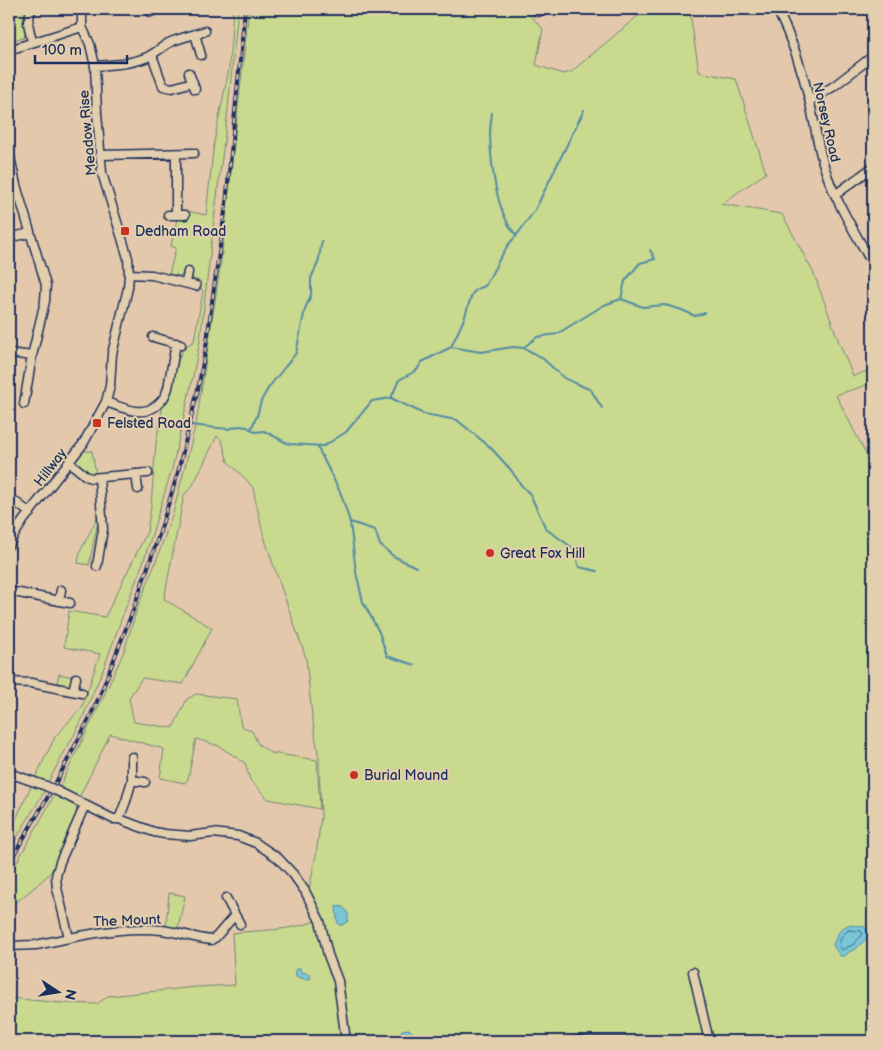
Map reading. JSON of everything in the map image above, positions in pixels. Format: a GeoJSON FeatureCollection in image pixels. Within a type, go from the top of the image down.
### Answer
{"type":"FeatureCollection","features":[{"type":"Feature","properties":{"kind":"street"},"geometry":{"type":"LineString","coordinates":[[31,9],[28,23],[32,42]]}},
{"type":"Feature","properties":{"kind":"street","name":"Meadow Rise"},"geometry":{"type":"LineString","coordinates":[[80,9],[82,27],[90,44],[94,66],[100,155],[105,183],[126,249],[129,274],[128,288],[112,354],[110,386],[106,402],[92,428]]}},
{"type":"Feature","properties":{"kind":"street"},"geometry":{"type":"LineString","coordinates":[[538,12],[547,9]]}},
{"type":"Feature","properties":{"kind":"street","name":"Norsey Road"},"geometry":{"type":"LineString","coordinates":[[777,9],[796,50],[810,101],[818,146],[826,171],[835,195],[873,265]]}},
{"type":"Feature","properties":{"kind":"street"},"geometry":{"type":"LineString","coordinates":[[9,50],[82,27]]}},
{"type":"Feature","properties":{"kind":"street"},"geometry":{"type":"LineString","coordinates":[[94,66],[127,63],[152,55],[170,42],[205,31]]}},
{"type":"Feature","properties":{"kind":"street"},"geometry":{"type":"LineString","coordinates":[[195,34],[201,56]]}},
{"type":"Feature","properties":{"kind":"street"},"geometry":{"type":"LineString","coordinates":[[152,55],[163,86],[172,88],[194,86],[190,73]]}},
{"type":"Feature","properties":{"kind":"street"},"geometry":{"type":"LineString","coordinates":[[810,101],[834,86],[873,56]]}},
{"type":"Feature","properties":{"kind":"street"},"geometry":{"type":"LineString","coordinates":[[9,152],[16,185],[44,279],[46,292],[24,404]]}},
{"type":"Feature","properties":{"kind":"street"},"geometry":{"type":"LineString","coordinates":[[100,155],[194,153]]}},
{"type":"Feature","properties":{"kind":"street"},"geometry":{"type":"LineString","coordinates":[[176,154],[172,215],[185,215]]}},
{"type":"Feature","properties":{"kind":"street"},"geometry":{"type":"LineString","coordinates":[[835,195],[873,167]]}},
{"type":"Feature","properties":{"kind":"street"},"geometry":{"type":"LineString","coordinates":[[9,238],[30,234]]}},
{"type":"Feature","properties":{"kind":"street"},"geometry":{"type":"LineString","coordinates":[[186,283],[188,272]]}},
{"type":"Feature","properties":{"kind":"street"},"geometry":{"type":"LineString","coordinates":[[129,274],[152,276],[196,286]]}},
{"type":"Feature","properties":{"kind":"street"},"geometry":{"type":"LineString","coordinates":[[106,402],[137,412],[147,411],[162,402],[168,388],[179,344],[153,337]]}},
{"type":"Feature","properties":{"kind":"street"},"geometry":{"type":"LineString","coordinates":[[9,353],[32,356]]}},
{"type":"Feature","properties":{"kind":"street","name":"Hillway"},"geometry":{"type":"LineString","coordinates":[[9,545],[16,532],[83,444],[92,428]]}},
{"type":"Feature","properties":{"kind":"street"},"geometry":{"type":"LineString","coordinates":[[69,462],[91,478],[148,473]]}},
{"type":"Feature","properties":{"kind":"street"},"geometry":{"type":"LineString","coordinates":[[136,474],[138,489]]}},
{"type":"Feature","properties":{"kind":"street"},"geometry":{"type":"LineString","coordinates":[[97,566],[103,529],[99,478]]}},
{"type":"Feature","properties":{"kind":"street"},"geometry":{"type":"LineString","coordinates":[[9,497],[30,513]]}},
{"type":"Feature","properties":{"kind":"street"},"geometry":{"type":"LineString","coordinates":[[59,601],[61,590]]}},
{"type":"Feature","properties":{"kind":"street"},"geometry":{"type":"LineString","coordinates":[[9,591],[70,603]]}},
{"type":"Feature","properties":{"kind":"street"},"geometry":{"type":"LineString","coordinates":[[73,691],[76,678]]}},
{"type":"Feature","properties":{"kind":"street"},"geometry":{"type":"LineString","coordinates":[[9,682],[31,683],[82,693]]}},
{"type":"Feature","properties":{"kind":"street"},"geometry":{"type":"LineString","coordinates":[[119,819],[132,780],[132,757]]}},
{"type":"Feature","properties":{"kind":"street"},"geometry":{"type":"LineString","coordinates":[[9,773],[46,786],[113,818],[154,832],[190,836],[213,833],[238,836],[265,848],[278,858],[305,891],[320,921],[328,955],[338,981],[346,1041]]}},
{"type":"Feature","properties":{"kind":"street"},"geometry":{"type":"LineString","coordinates":[[132,780],[145,782]]}},
{"type":"Feature","properties":{"kind":"street"},"geometry":{"type":"LineString","coordinates":[[9,946],[36,945],[69,938],[56,876],[60,862],[85,805]]}},
{"type":"Feature","properties":{"kind":"street"},"geometry":{"type":"LineString","coordinates":[[226,898],[240,924]]}},
{"type":"Feature","properties":{"kind":"street","name":"The Mount"},"geometry":{"type":"LineString","coordinates":[[69,938],[104,931],[147,929],[163,930],[211,940],[216,937],[235,915]]}},
{"type":"Feature","properties":{"kind":"street"},"geometry":{"type":"LineString","coordinates":[[693,972],[710,1041]]}},
{"type":"Feature","properties":{"kind":"street"},"geometry":{"type":"LineString","coordinates":[[574,1041],[626,1041]]}},
{"type":"Feature","properties":{"kind":"green space"},"geometry":{"type":"Polygon","coordinates":[[[9,9],[31,9],[24,38],[9,40],[9,9]]]}},
{"type":"Feature","properties":{"kind":"green space"},"geometry":{"type":"Polygon","coordinates":[[[233,9],[238,9],[227,118],[200,340],[172,469],[144,560],[105,665],[79,726],[47,784],[35,778],[55,737],[82,707],[100,654],[64,647],[69,611],[105,617],[147,532],[156,443],[164,398],[171,388],[179,358],[184,348],[194,341],[203,291],[200,287],[200,281],[193,279],[191,276],[192,270],[184,268],[180,276],[169,274],[176,248],[171,246],[177,219],[186,218],[187,211],[206,215],[214,142],[229,69],[233,9]]]}},
{"type":"Feature","properties":{"kind":"green space"},"geometry":{"type":"Polygon","coordinates":[[[249,9],[524,9],[543,29],[536,65],[563,74],[571,72],[646,9],[695,9],[690,13],[699,72],[736,79],[766,173],[721,204],[782,214],[814,274],[853,376],[873,369],[873,383],[836,395],[873,468],[873,1041],[351,1041],[342,979],[309,890],[321,817],[319,759],[306,658],[262,530],[253,488],[228,462],[222,441],[217,436],[193,485],[184,495],[164,599],[212,628],[183,684],[142,678],[129,698],[134,722],[173,728],[187,699],[196,694],[237,699],[241,726],[252,731],[258,744],[271,753],[317,760],[320,809],[268,799],[250,780],[245,763],[219,746],[196,739],[188,779],[185,783],[160,778],[164,749],[110,734],[79,798],[59,788],[124,651],[137,609],[173,513],[190,447],[197,418],[221,261],[249,9]]]}},
{"type":"Feature","properties":{"kind":"green space"},"geometry":{"type":"Polygon","coordinates":[[[84,451],[92,451],[96,474],[86,473],[76,461],[84,451]]]}},
{"type":"Feature","properties":{"kind":"green space"},"geometry":{"type":"Polygon","coordinates":[[[98,516],[100,516],[100,527],[97,526],[89,565],[78,563],[80,552],[98,516]]]}},
{"type":"Feature","properties":{"kind":"green space"},"geometry":{"type":"Polygon","coordinates":[[[59,674],[72,677],[69,690],[56,687],[59,674]]]}},
{"type":"Feature","properties":{"kind":"green space"},"geometry":{"type":"Polygon","coordinates":[[[32,784],[45,790],[9,851],[9,822],[16,819],[32,784]]]}},
{"type":"Feature","properties":{"kind":"green space"},"geometry":{"type":"Polygon","coordinates":[[[55,794],[76,806],[75,820],[67,841],[57,862],[48,875],[9,908],[9,876],[55,794]]]}},
{"type":"Feature","properties":{"kind":"green space"},"geometry":{"type":"Polygon","coordinates":[[[169,893],[185,896],[178,928],[166,926],[169,893]]]}},
{"type":"Feature","properties":{"kind":"green space"},"geometry":{"type":"Polygon","coordinates":[[[316,921],[325,957],[336,982],[343,1041],[9,1041],[9,998],[97,1004],[108,996],[235,985],[232,933],[285,928],[316,921]]]}},
{"type":"Feature","properties":{"kind":"water"},"geometry":{"type":"Polygon","coordinates":[[[336,906],[343,907],[348,913],[348,921],[342,925],[339,925],[337,920],[336,906]]]}},
{"type":"Feature","properties":{"kind":"water"},"geometry":{"type":"Polygon","coordinates":[[[848,925],[863,926],[870,935],[857,948],[845,956],[840,956],[833,945],[840,931],[848,925]]]}},
{"type":"Feature","properties":{"kind":"water"},"geometry":{"type":"Polygon","coordinates":[[[300,968],[301,972],[310,974],[310,979],[300,978],[295,975],[297,969],[300,968]]]}},
{"type":"Feature","properties":{"kind":"water"},"geometry":{"type":"Polygon","coordinates":[[[409,1029],[417,1037],[417,1041],[406,1041],[401,1033],[402,1030],[409,1029]]]}},
{"type":"Feature","properties":{"kind":"waterway"},"geometry":{"type":"LineString","coordinates":[[451,347],[464,319],[472,294],[477,289],[485,286],[508,245],[535,210],[584,110]]}},
{"type":"Feature","properties":{"kind":"waterway"},"geometry":{"type":"LineString","coordinates":[[492,113],[490,133],[493,174],[499,202],[509,226],[516,235]]}},
{"type":"Feature","properties":{"kind":"waterway"},"geometry":{"type":"LineString","coordinates":[[251,429],[261,401],[269,387],[296,353],[305,309],[311,295],[311,278],[318,263],[322,241]]}},
{"type":"Feature","properties":{"kind":"waterway"},"geometry":{"type":"LineString","coordinates":[[621,299],[625,281],[640,263],[655,259],[650,250]]}},
{"type":"Feature","properties":{"kind":"waterway"},"geometry":{"type":"LineString","coordinates":[[524,347],[537,337],[557,334],[604,305],[621,299],[643,307],[665,305],[695,316],[705,313]]}},
{"type":"Feature","properties":{"kind":"waterway"},"geometry":{"type":"LineString","coordinates":[[190,425],[228,429],[239,426],[247,427],[255,432],[264,431],[289,444],[324,446],[346,432],[372,401],[391,398],[399,380],[417,370],[422,362],[451,347],[481,352],[513,347],[524,348],[541,357],[564,378],[591,390],[602,408]]}},
{"type":"Feature","properties":{"kind":"waterway"},"geometry":{"type":"LineString","coordinates":[[391,398],[424,414],[457,420],[490,447],[530,494],[546,529],[573,548],[579,567],[597,571]]}},
{"type":"Feature","properties":{"kind":"waterway"},"geometry":{"type":"LineString","coordinates":[[160,422],[181,424]]}},
{"type":"Feature","properties":{"kind":"waterway"},"geometry":{"type":"LineString","coordinates":[[317,446],[341,494],[350,522],[356,572],[363,602],[379,632],[387,656],[415,665]]}},
{"type":"Feature","properties":{"kind":"waterway"},"geometry":{"type":"LineString","coordinates":[[350,522],[375,530],[380,545],[393,556],[416,567]]}},
{"type":"Feature","properties":{"kind":"railway"},"geometry":{"type":"LineString","coordinates":[[9,863],[53,788],[100,695],[132,613],[178,472],[198,389],[207,341],[226,204],[245,9]]}},
{"type":"Feature","properties":{"kind":"place","name":"Dedham Road"},"geometry":{"type":"Point","coordinates":[125,231]}},
{"type":"Feature","properties":{"kind":"place","name":"Felsted Road"},"geometry":{"type":"Point","coordinates":[97,423]}},
{"type":"Feature","properties":{"kind":"place","name":"Great Fox Hill"},"geometry":{"type":"Point","coordinates":[490,553]}},
{"type":"Feature","properties":{"kind":"place","name":"Burial Mound"},"geometry":{"type":"Point","coordinates":[354,775]}}]}
